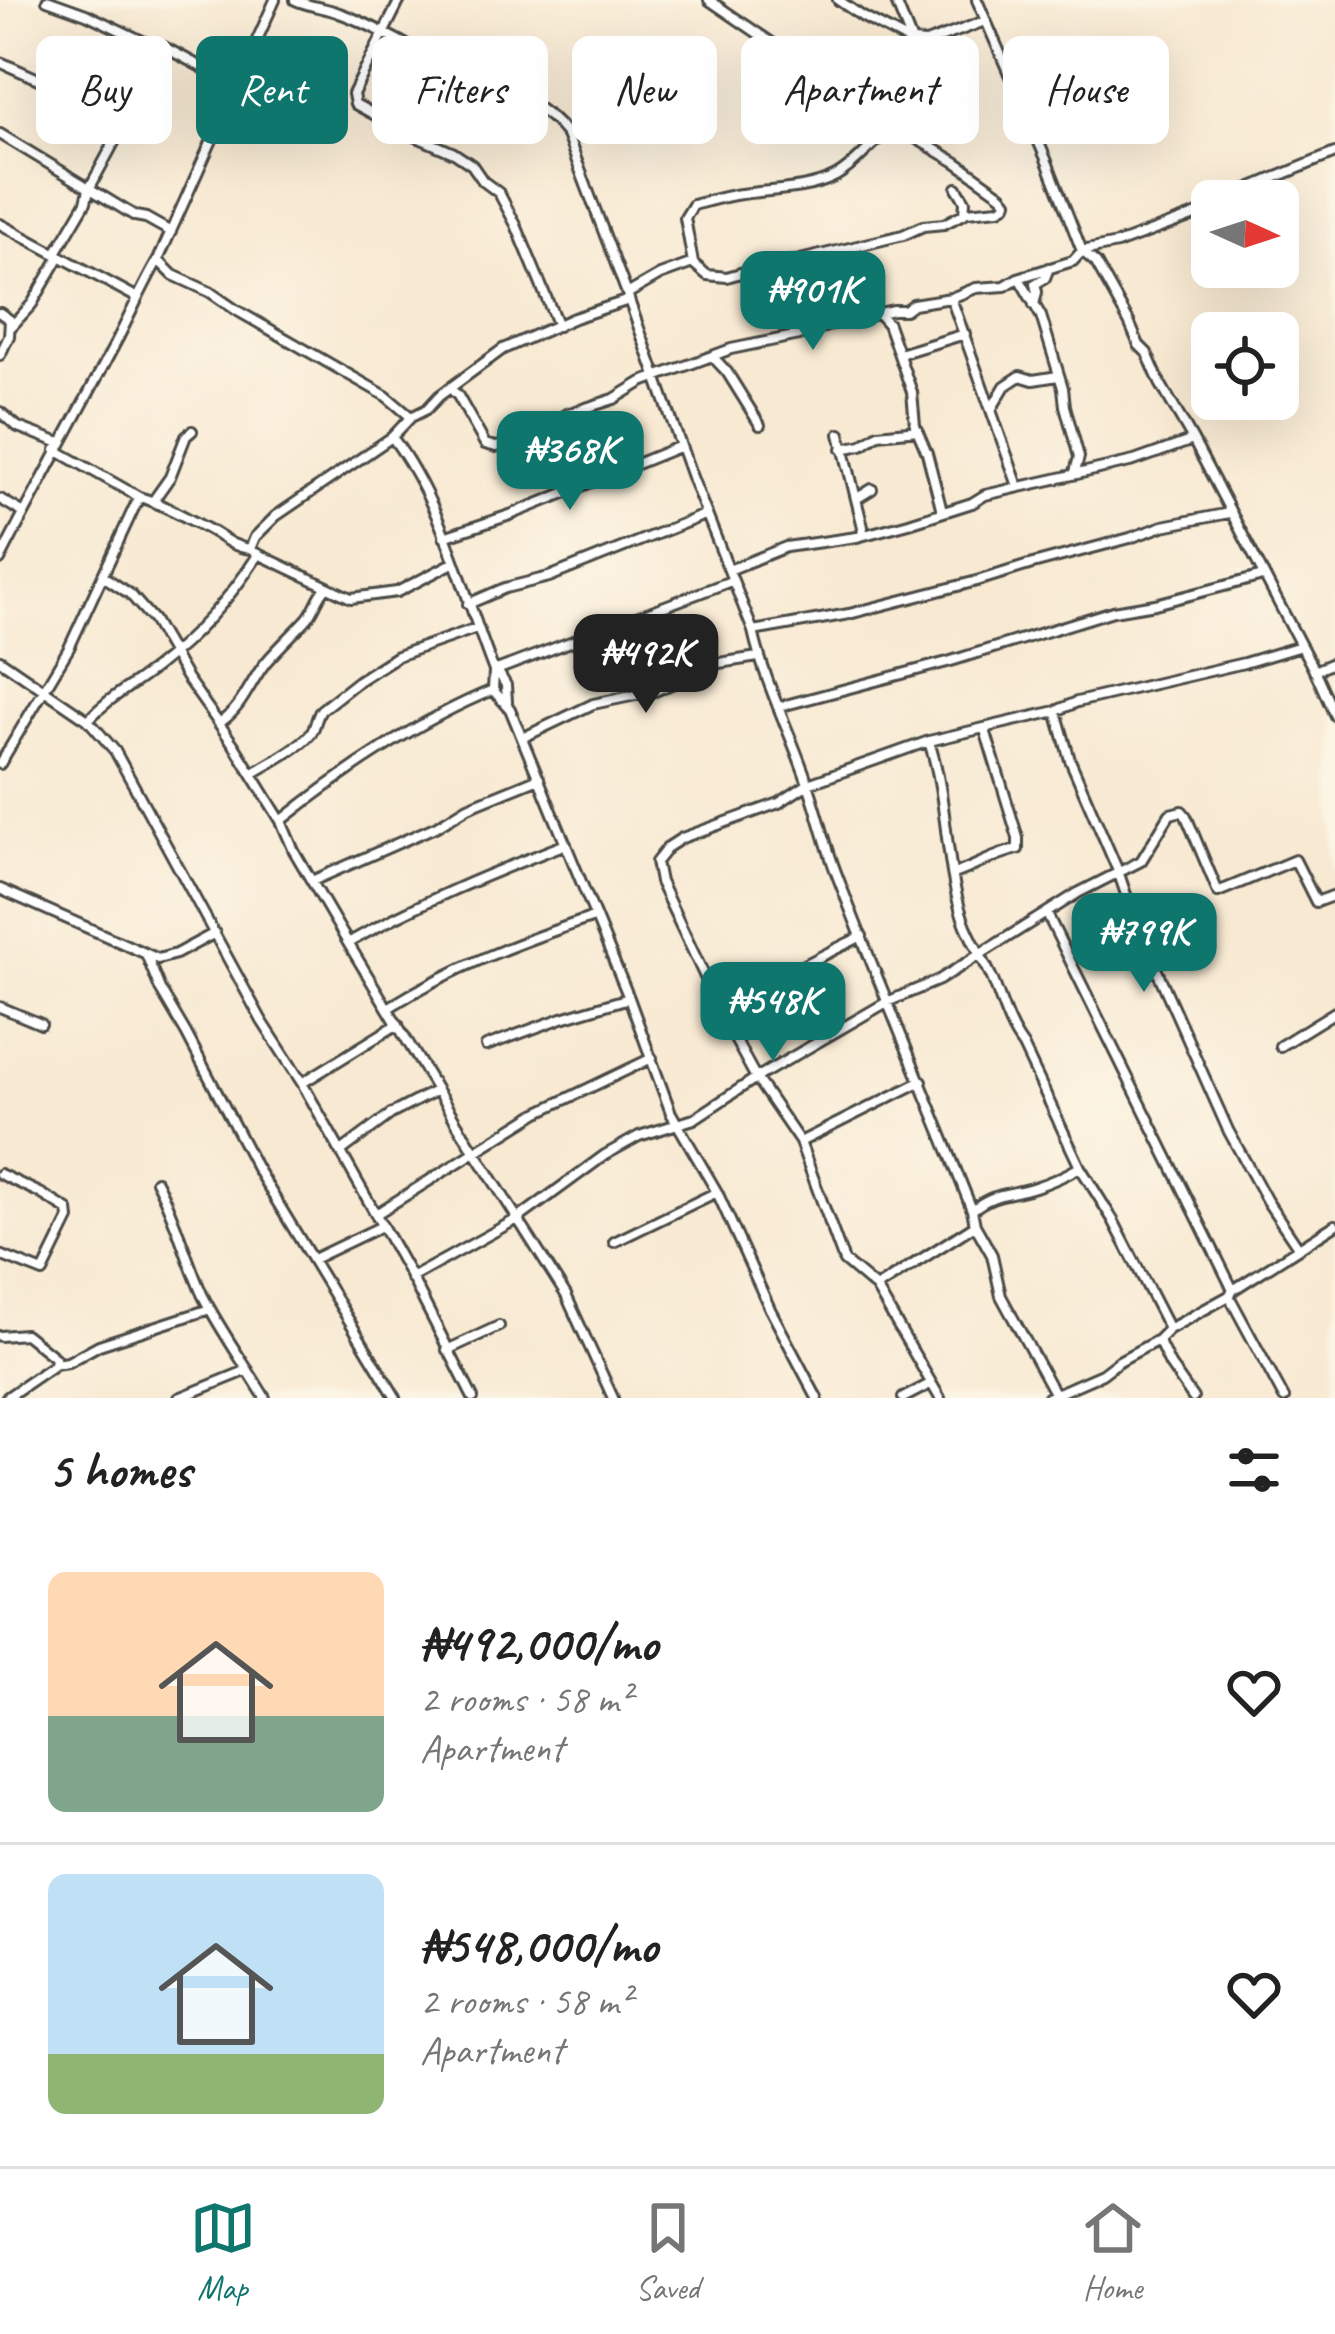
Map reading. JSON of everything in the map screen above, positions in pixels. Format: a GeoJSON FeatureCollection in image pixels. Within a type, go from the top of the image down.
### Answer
{"type":"FeatureCollection","features":[{"type":"Feature","properties":{"kind":"street"},"geometry":{"type":"LineString","coordinates":[[46,0],[132,36]]}},
{"type":"Feature","properties":{"kind":"street"},"geometry":{"type":"LineString","coordinates":[[258,36],[275,0]]}},
{"type":"Feature","properties":{"kind":"street"},"geometry":{"type":"LineString","coordinates":[[295,0],[340,13],[504,89],[532,104],[567,135],[836,871],[975,1225],[992,1255],[1001,1296],[1051,1395],[1072,1394],[1335,1225]]}},
{"type":"Feature","properties":{"kind":"street"},"geometry":{"type":"LineString","coordinates":[[400,0],[353,94],[355,104],[454,153],[499,193],[558,326]]}},
{"type":"Feature","properties":{"kind":"street"},"geometry":{"type":"LineString","coordinates":[[709,0],[762,36]]}},
{"type":"Feature","properties":{"kind":"street"},"geometry":{"type":"LineString","coordinates":[[838,0],[899,36]]}},
{"type":"Feature","properties":{"kind":"street"},"geometry":{"type":"LineString","coordinates":[[895,0],[909,36]]}},
{"type":"Feature","properties":{"kind":"street"},"geometry":{"type":"LineString","coordinates":[[976,0],[1082,251],[1096,263],[1193,440],[1335,716]]}},
{"type":"Feature","properties":{"kind":"street"},"geometry":{"type":"LineString","coordinates":[[945,36],[985,21]]}},
{"type":"Feature","properties":{"kind":"street"},"geometry":{"type":"LineString","coordinates":[[0,62],[36,78]]}},
{"type":"Feature","properties":{"kind":"street"},"geometry":{"type":"LineString","coordinates":[[0,134],[135,216],[171,232]]}},
{"type":"Feature","properties":{"kind":"street"},"geometry":{"type":"LineString","coordinates":[[10,326],[32,304],[114,144]]}},
{"type":"Feature","properties":{"kind":"street"},"geometry":{"type":"LineString","coordinates":[[0,560],[158,260],[210,144]]}},
{"type":"Feature","properties":{"kind":"street"},"geometry":{"type":"LineString","coordinates":[[874,144],[853,165],[821,182],[693,205],[685,218],[693,263],[707,275],[727,277],[903,236],[964,214],[1004,208],[1007,201],[925,144]]}},
{"type":"Feature","properties":{"kind":"street"},"geometry":{"type":"LineString","coordinates":[[1269,180],[1335,153]]}},
{"type":"Feature","properties":{"kind":"street"},"geometry":{"type":"LineString","coordinates":[[957,188],[965,201],[964,214]]}},
{"type":"Feature","properties":{"kind":"street"},"geometry":{"type":"LineString","coordinates":[[450,388],[484,444],[496,447],[712,356],[976,288],[1005,286],[1073,261],[1082,251],[1118,244],[1191,217]]}},
{"type":"Feature","properties":{"kind":"street"},"geometry":{"type":"LineString","coordinates":[[0,224],[136,297]]}},
{"type":"Feature","properties":{"kind":"street"},"geometry":{"type":"LineString","coordinates":[[158,260],[172,275],[210,292],[386,396],[412,417]]}},
{"type":"Feature","properties":{"kind":"street"},"geometry":{"type":"LineString","coordinates":[[88,720],[105,702],[173,653],[230,595],[254,552],[251,542],[276,516],[392,437],[503,349],[628,297],[660,275],[693,263]]}},
{"type":"Feature","properties":{"kind":"street"},"geometry":{"type":"LineString","coordinates":[[1034,306],[1035,284],[1046,278],[1049,268]]}},
{"type":"Feature","properties":{"kind":"street"},"geometry":{"type":"LineString","coordinates":[[1018,278],[1041,316],[1079,457],[1074,473]]}},
{"type":"Feature","properties":{"kind":"street"},"geometry":{"type":"LineString","coordinates":[[951,298],[1018,486]]}},
{"type":"Feature","properties":{"kind":"street"},"geometry":{"type":"LineString","coordinates":[[0,314],[10,320],[0,355]]}},
{"type":"Feature","properties":{"kind":"street"},"geometry":{"type":"LineString","coordinates":[[878,314],[888,324],[912,392],[915,425],[928,452],[942,511]]}},
{"type":"Feature","properties":{"kind":"street"},"geometry":{"type":"LineString","coordinates":[[899,354],[965,334]]}},
{"type":"Feature","properties":{"kind":"street"},"geometry":{"type":"LineString","coordinates":[[712,356],[760,425]]}},
{"type":"Feature","properties":{"kind":"street"},"geometry":{"type":"LineString","coordinates":[[992,411],[1005,386],[1020,376],[1033,380],[1058,376]]}},
{"type":"Feature","properties":{"kind":"street"},"geometry":{"type":"LineString","coordinates":[[0,412],[17,427],[58,446],[139,497],[351,598],[386,595],[453,562]]}},
{"type":"Feature","properties":{"kind":"street"},"geometry":{"type":"LineString","coordinates":[[842,449],[869,442],[878,434],[918,430]]}},
{"type":"Feature","properties":{"kind":"street"},"geometry":{"type":"LineString","coordinates":[[153,501],[192,431]]}},
{"type":"Feature","properties":{"kind":"street"},"geometry":{"type":"LineString","coordinates":[[840,434],[862,536]]}},
{"type":"Feature","properties":{"kind":"street"},"geometry":{"type":"LineString","coordinates":[[392,437],[429,496],[477,628],[506,685],[507,705]]}},
{"type":"Feature","properties":{"kind":"street"},"geometry":{"type":"LineString","coordinates":[[729,570],[786,547],[840,541],[909,524],[1018,486],[1134,460],[1193,440]]}},
{"type":"Feature","properties":{"kind":"street"},"geometry":{"type":"LineString","coordinates":[[444,537],[681,446]]}},
{"type":"Feature","properties":{"kind":"street"},"geometry":{"type":"LineString","coordinates":[[856,499],[872,489]]}},
{"type":"Feature","properties":{"kind":"street"},"geometry":{"type":"LineString","coordinates":[[0,764],[69,648],[139,497]]}},
{"type":"Feature","properties":{"kind":"street"},"geometry":{"type":"LineString","coordinates":[[0,499],[24,513]]}},
{"type":"Feature","properties":{"kind":"street"},"geometry":{"type":"LineString","coordinates":[[752,631],[866,610],[1163,526],[1229,513]]}},
{"type":"Feature","properties":{"kind":"street"},"geometry":{"type":"LineString","coordinates":[[468,604],[707,514]]}},
{"type":"Feature","properties":{"kind":"street"},"geometry":{"type":"LineString","coordinates":[[103,576],[122,587],[153,620],[252,774],[348,943],[566,1295],[613,1398]]}},
{"type":"Feature","properties":{"kind":"street"},"geometry":{"type":"LineString","coordinates":[[778,706],[952,661],[1113,611],[1263,577]]}},
{"type":"Feature","properties":{"kind":"street"},"geometry":{"type":"LineString","coordinates":[[496,671],[731,581]]}},
{"type":"Feature","properties":{"kind":"street"},"geometry":{"type":"LineString","coordinates":[[219,723],[237,709],[266,663],[310,617],[326,588]]}},
{"type":"Feature","properties":{"kind":"street"},"geometry":{"type":"LineString","coordinates":[[252,774],[307,738],[316,715],[358,681],[397,656],[477,628]]}},
{"type":"Feature","properties":{"kind":"street"},"geometry":{"type":"LineString","coordinates":[[940,1398],[876,1288],[844,1261],[800,1142],[756,1078],[724,1016],[660,882],[656,862],[682,838],[779,803],[808,784],[929,741],[1301,646]]}},
{"type":"Feature","properties":{"kind":"street"},"geometry":{"type":"LineString","coordinates":[[522,738],[593,704],[655,691],[719,663],[758,656]]}},
{"type":"Feature","properties":{"kind":"street"},"geometry":{"type":"LineString","coordinates":[[0,660],[88,720],[115,752],[262,1021],[411,1277],[472,1398]]}},
{"type":"Feature","properties":{"kind":"street"},"geometry":{"type":"LineString","coordinates":[[1315,674],[1335,664]]}},
{"type":"Feature","properties":{"kind":"street"},"geometry":{"type":"LineString","coordinates":[[493,690],[496,671]]}},
{"type":"Feature","properties":{"kind":"street"},"geometry":{"type":"LineString","coordinates":[[493,690],[507,705],[539,778],[671,1113],[717,1192],[817,1398]]}},
{"type":"Feature","properties":{"kind":"street"},"geometry":{"type":"LineString","coordinates":[[281,821],[329,783],[493,690]]}},
{"type":"Feature","properties":{"kind":"street"},"geometry":{"type":"LineString","coordinates":[[1056,711],[1070,760],[1135,921],[1228,1130],[1298,1247]]}},
{"type":"Feature","properties":{"kind":"street"},"geometry":{"type":"LineString","coordinates":[[954,874],[997,853],[1018,849],[985,730]]}},
{"type":"Feature","properties":{"kind":"street"},"geometry":{"type":"LineString","coordinates":[[929,741],[962,916],[1080,1168],[1114,1220],[1169,1329]]}},
{"type":"Feature","properties":{"kind":"street"},"geometry":{"type":"LineString","coordinates":[[312,881],[539,778]]}},
{"type":"Feature","properties":{"kind":"street"},"geometry":{"type":"LineString","coordinates":[[411,1277],[518,1218],[605,1155],[639,1136],[694,1119],[887,1002],[939,980],[1141,861],[1170,814],[1182,811],[1219,892],[1295,860],[1316,902],[1335,895]]}},
{"type":"Feature","properties":{"kind":"street"},"geometry":{"type":"LineString","coordinates":[[348,943],[473,880],[566,844]]}},
{"type":"Feature","properties":{"kind":"street"},"geometry":{"type":"LineString","coordinates":[[0,889],[158,959],[215,933]]}},
{"type":"Feature","properties":{"kind":"street"},"geometry":{"type":"LineString","coordinates":[[1047,914],[1284,1398]]}},
{"type":"Feature","properties":{"kind":"street"},"geometry":{"type":"LineString","coordinates":[[388,1007],[478,959],[595,917]]}},
{"type":"Feature","properties":{"kind":"street"},"geometry":{"type":"LineString","coordinates":[[724,1016],[788,973],[862,936]]}},
{"type":"Feature","properties":{"kind":"street"},"geometry":{"type":"LineString","coordinates":[[146,955],[256,1167],[397,1398]]}},
{"type":"Feature","properties":{"kind":"street"},"geometry":{"type":"LineString","coordinates":[[486,1046],[628,998]]}},
{"type":"Feature","properties":{"kind":"street"},"geometry":{"type":"LineString","coordinates":[[0,1007],[41,1024]]}},
{"type":"Feature","properties":{"kind":"street"},"geometry":{"type":"LineString","coordinates":[[1280,1046],[1335,1012]]}},
{"type":"Feature","properties":{"kind":"street"},"geometry":{"type":"LineString","coordinates":[[302,1083],[398,1024]]}},
{"type":"Feature","properties":{"kind":"street"},"geometry":{"type":"LineString","coordinates":[[376,1214],[537,1113],[652,1058]]}},
{"type":"Feature","properties":{"kind":"street"},"geometry":{"type":"LineString","coordinates":[[800,1142],[922,1081]]}},
{"type":"Feature","properties":{"kind":"street"},"geometry":{"type":"LineString","coordinates":[[340,1151],[391,1114],[437,1090]]}},
{"type":"Feature","properties":{"kind":"street"},"geometry":{"type":"LineString","coordinates":[[972,1210],[990,1196],[1014,1194],[1080,1168]]}},
{"type":"Feature","properties":{"kind":"street"},"geometry":{"type":"LineString","coordinates":[[0,1174],[68,1210],[69,1219],[43,1272],[0,1255]]}},
{"type":"Feature","properties":{"kind":"street"},"geometry":{"type":"LineString","coordinates":[[156,1181],[210,1309],[266,1398]]}},
{"type":"Feature","properties":{"kind":"street"},"geometry":{"type":"LineString","coordinates":[[614,1242],[717,1192]]}},
{"type":"Feature","properties":{"kind":"street"},"geometry":{"type":"LineString","coordinates":[[876,1288],[975,1225]]}},
{"type":"Feature","properties":{"kind":"street"},"geometry":{"type":"LineString","coordinates":[[313,1259],[382,1226]]}},
{"type":"Feature","properties":{"kind":"street"},"geometry":{"type":"LineString","coordinates":[[6,1398],[54,1364],[210,1309]]}},
{"type":"Feature","properties":{"kind":"street"},"geometry":{"type":"LineString","coordinates":[[447,1350],[499,1326]]}},
{"type":"Feature","properties":{"kind":"street"},"geometry":{"type":"LineString","coordinates":[[0,1336],[26,1334],[51,1354],[54,1364]]}},
{"type":"Feature","properties":{"kind":"street"},"geometry":{"type":"LineString","coordinates":[[1158,1340],[1193,1398]]}},
{"type":"Feature","properties":{"kind":"street"},"geometry":{"type":"LineString","coordinates":[[179,1398],[248,1370]]}},
{"type":"Feature","properties":{"kind":"street"},"geometry":{"type":"LineString","coordinates":[[903,1398],[930,1384]]}}]}
